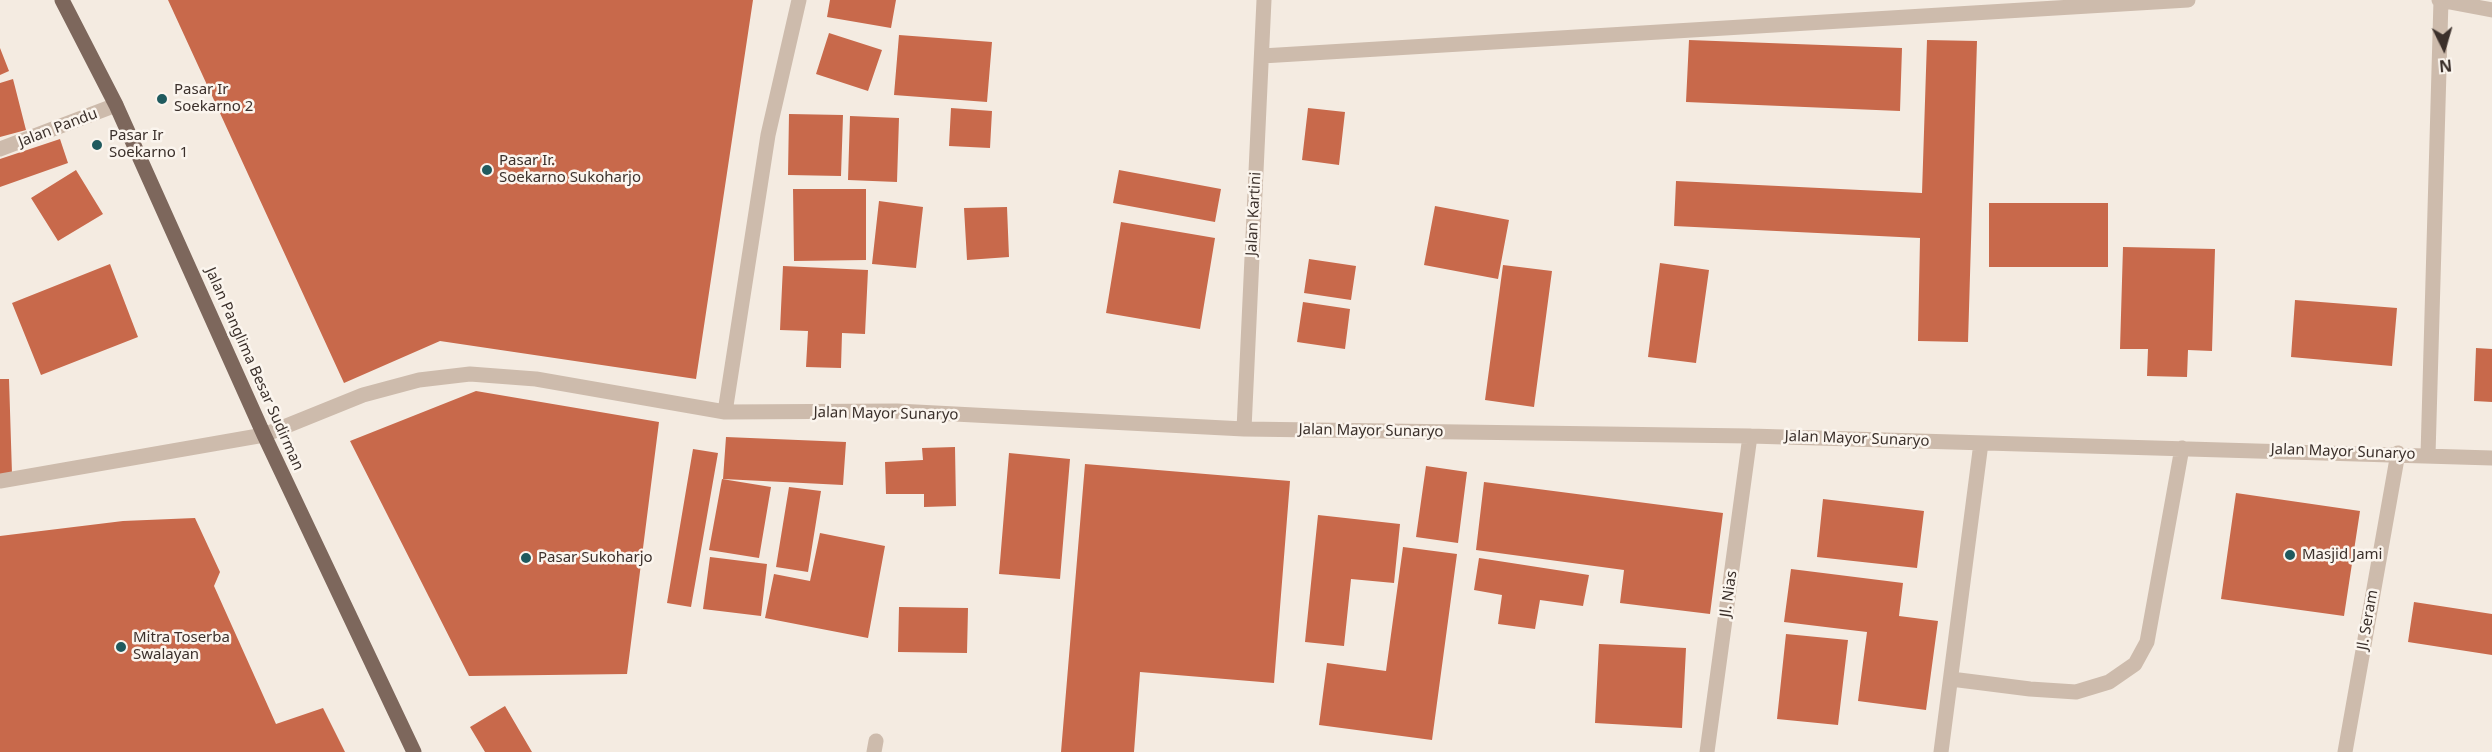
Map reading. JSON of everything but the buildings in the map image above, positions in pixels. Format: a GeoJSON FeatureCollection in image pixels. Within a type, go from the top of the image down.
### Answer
{"type":"FeatureCollection","features":[{"type":"Feature","properties":{"kind":"main road","name":"Jalan Panglima Besar Sudirman"},"geometry":{"type":"LineString","coordinates":[[62,0],[116,105],[264,435],[414,752]]}},
{"type":"Feature","properties":{"kind":"street"},"geometry":{"type":"LineString","coordinates":[[725,412],[768,135],[799,0]]}},
{"type":"Feature","properties":{"kind":"street","name":"Jalan Kartini"},"geometry":{"type":"LineString","coordinates":[[1244,429],[1264,0]]}},
{"type":"Feature","properties":{"kind":"street"},"geometry":{"type":"LineString","coordinates":[[1262,56],[2188,0]]}},
{"type":"Feature","properties":{"kind":"street"},"geometry":{"type":"LineString","coordinates":[[2428,455],[2440,0],[2492,10]]}},
{"type":"Feature","properties":{"kind":"street","name":"Jalan Pandu"},"geometry":{"type":"LineString","coordinates":[[0,149],[116,105]]}},
{"type":"Feature","properties":{"kind":"street","name":"Jalan Mayor Sunaryo"},"geometry":{"type":"LineString","coordinates":[[0,481],[264,435],[363,395],[419,380],[470,374],[536,379],[725,412],[897,411],[1244,429],[1750,436],[2398,453],[2492,458]]}},
{"type":"Feature","properties":{"kind":"street","name":"Jl. Nias"},"geometry":{"type":"LineString","coordinates":[[1707,752],[1750,436]]}},
{"type":"Feature","properties":{"kind":"street"},"geometry":{"type":"LineString","coordinates":[[1941,752],[1981,443]]}},
{"type":"Feature","properties":{"kind":"street"},"geometry":{"type":"LineString","coordinates":[[1951,679],[2076,692],[2109,682],[2135,664],[2147,642],[2181,448]]}},
{"type":"Feature","properties":{"kind":"street","name":"Jl. Seram"},"geometry":{"type":"LineString","coordinates":[[2345,752],[2398,453]]}},
{"type":"Feature","properties":{"kind":"place","name":"Pasar Ir Soekarno 2"},"geometry":{"type":"Point","coordinates":[162,99]}},
{"type":"Feature","properties":{"kind":"place","name":"Pasar Ir Soekarno 1"},"geometry":{"type":"Point","coordinates":[97,145]}},
{"type":"Feature","properties":{"kind":"place","name":"Pasar Ir. Soekarno Sukoharjo"},"geometry":{"type":"Point","coordinates":[487,170]}},
{"type":"Feature","properties":{"kind":"place","name":"Masjid Jami"},"geometry":{"type":"Point","coordinates":[2290,555]}},
{"type":"Feature","properties":{"kind":"place","name":"Pasar Sukoharjo"},"geometry":{"type":"Point","coordinates":[526,558]}},
{"type":"Feature","properties":{"kind":"place","name":"Mitra Toserba Swalayan"},"geometry":{"type":"Point","coordinates":[121,647]}}]}
